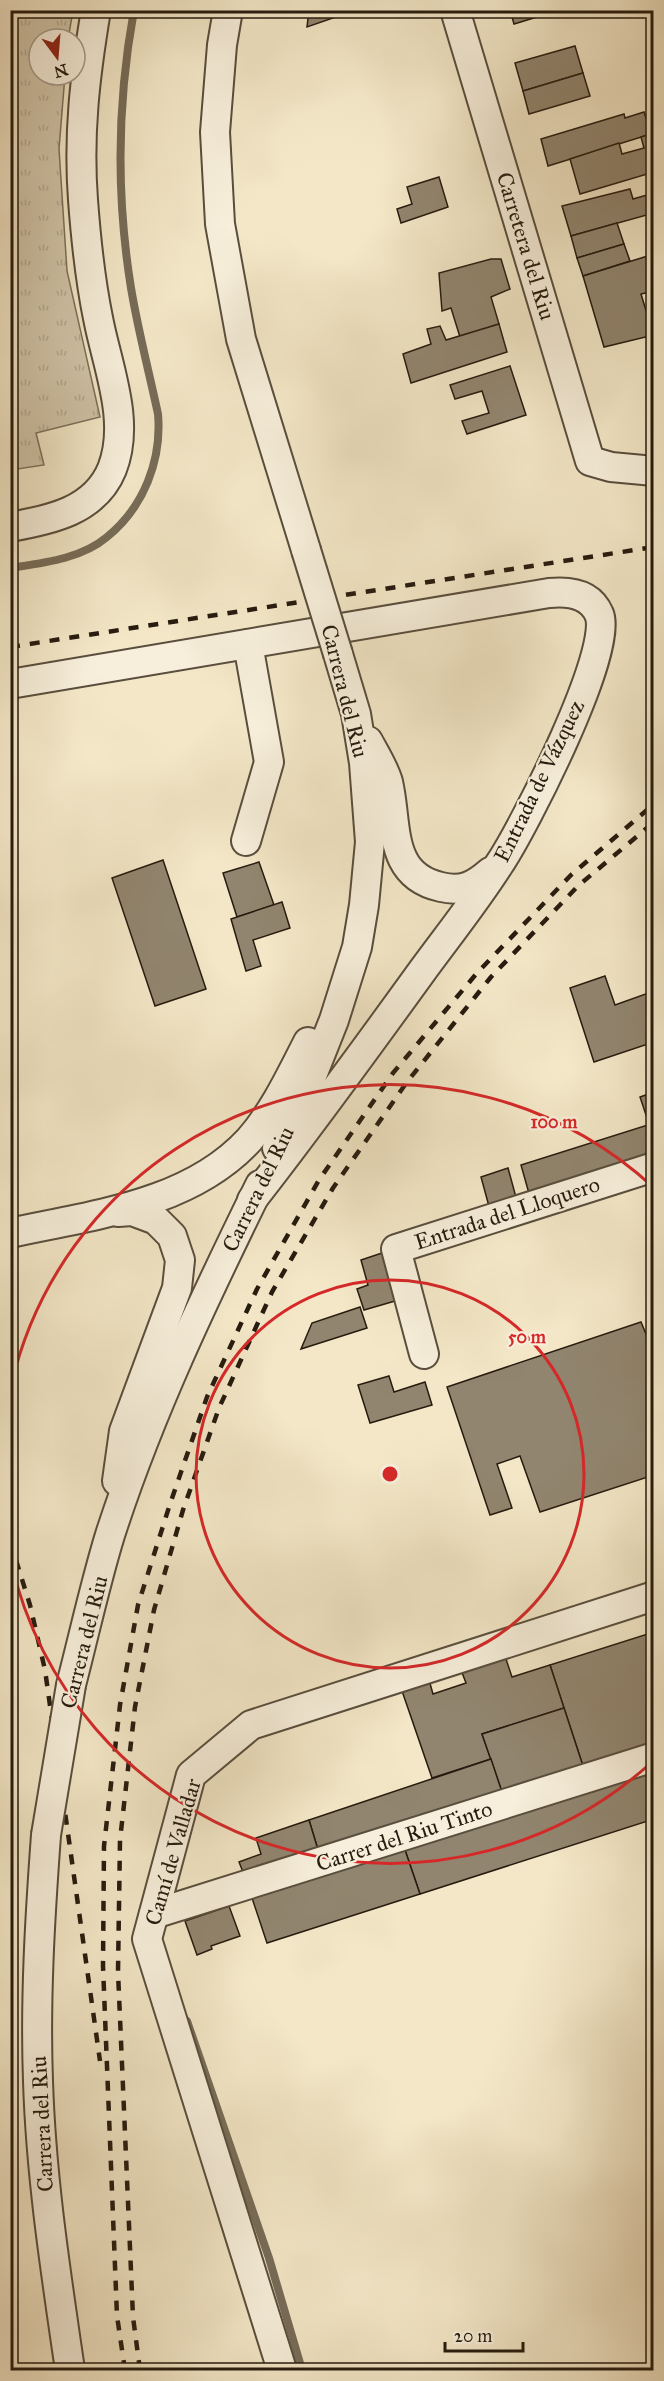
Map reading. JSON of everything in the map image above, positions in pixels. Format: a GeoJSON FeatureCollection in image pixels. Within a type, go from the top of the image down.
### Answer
{"type":"FeatureCollection","features":[{"type":"Feature","properties":{"kind":"street"},"geometry":{"type":"LineString","coordinates":[[10,527],[56,518],[90,499],[103,486],[112,470],[118,448],[118,408],[97,317],[83,200],[80,129],[86,67],[96,10]]}},
{"type":"Feature","properties":{"kind":"street","name":"Carrera del Riu"},"geometry":{"type":"LineString","coordinates":[[70,2370],[43,2168],[38,2081],[37,1986],[46,1835],[71,1685],[110,1537],[162,1396],[201,1308],[311,1078],[334,1020],[357,947],[370,842],[364,763],[356,714],[241,339],[220,224],[215,132],[222,45],[228,10]]}},
{"type":"Feature","properties":{"kind":"street","name":"Carretera del Riu"},"geometry":{"type":"LineString","coordinates":[[455,10],[590,461],[611,467],[654,471]]}},
{"type":"Feature","properties":{"kind":"street","name":"Entrada de Vázquez"},"geometry":{"type":"LineString","coordinates":[[10,684],[549,593],[566,591],[581,596],[591,602],[599,614],[602,629],[580,702],[560,749],[501,862],[314,1121],[252,1200]]}},
{"type":"Feature","properties":{"kind":"street"},"geometry":{"type":"LineString","coordinates":[[246,841],[269,762],[248,644]]}},
{"type":"Feature","properties":{"kind":"street"},"geometry":{"type":"LineString","coordinates":[[356,714],[388,780],[399,854],[413,875],[430,885],[455,890],[477,883],[501,862]]}},
{"type":"Feature","properties":{"kind":"street"},"geometry":{"type":"LineString","coordinates":[[10,1233],[103,1213],[177,1190],[214,1170],[250,1139],[285,1085],[357,947]]}},
{"type":"Feature","properties":{"kind":"street","name":"Entrada del Lloquero"},"geometry":{"type":"LineString","coordinates":[[424,1354],[396,1249],[654,1167]]}},
{"type":"Feature","properties":{"kind":"street"},"geometry":{"type":"LineString","coordinates":[[103,1213],[132,1212],[156,1220],[172,1236],[180,1260],[177,1288],[124,1431],[110,1537]]}},
{"type":"Feature","properties":{"kind":"street","name":"Camí de Valladar"},"geometry":{"type":"LineString","coordinates":[[282,2370],[147,1939],[191,1775],[251,1725],[654,1596]]}},
{"type":"Feature","properties":{"kind":"street","name":"Carrer del Riu Tinto"},"geometry":{"type":"LineString","coordinates":[[154,1914],[654,1757]]}},
{"type":"Feature","properties":{"kind":"green space"},"geometry":{"type":"Polygon","coordinates":[[[11,10],[73,11],[70,27],[27,27],[27,87],[64,87],[59,149],[67,271],[100,417],[36,433],[44,465],[11,470],[11,10]]]}},
{"type":"Feature","properties":{"kind":"building"},"geometry":{"type":"Polygon","coordinates":[[[309,10],[356,10],[307,27],[309,10]]]}},
{"type":"Feature","properties":{"kind":"building"},"geometry":{"type":"Polygon","coordinates":[[[510,10],[570,10],[514,24],[510,10]]]}},
{"type":"Feature","properties":{"kind":"building"},"geometry":{"type":"Polygon","coordinates":[[[575,46],[583,73],[523,91],[515,63],[575,46]]]}},
{"type":"Feature","properties":{"kind":"building"},"geometry":{"type":"Polygon","coordinates":[[[583,73],[590,96],[529,114],[523,91],[583,73]]]}},
{"type":"Feature","properties":{"kind":"building"},"geometry":{"type":"Polygon","coordinates":[[[644,112],[651,134],[548,166],[541,139],[624,114],[625,118],[644,112]]]}},
{"type":"Feature","properties":{"kind":"building"},"geometry":{"type":"Polygon","coordinates":[[[654,133],[654,172],[580,194],[570,159],[619,143],[622,154],[644,148],[641,137],[654,133]]]}},
{"type":"Feature","properties":{"kind":"building"},"geometry":{"type":"Polygon","coordinates":[[[439,177],[448,207],[401,223],[397,209],[412,204],[407,187],[439,177]]]}},
{"type":"Feature","properties":{"kind":"building"},"geometry":{"type":"Polygon","coordinates":[[[630,189],[633,199],[654,193],[654,213],[571,236],[562,206],[630,189]]]}},
{"type":"Feature","properties":{"kind":"building"},"geometry":{"type":"Polygon","coordinates":[[[617,223],[624,244],[577,258],[571,236],[617,223]]]}},
{"type":"Feature","properties":{"kind":"building"},"geometry":{"type":"Polygon","coordinates":[[[624,244],[630,261],[583,276],[577,258],[624,244]]]}},
{"type":"Feature","properties":{"kind":"building"},"geometry":{"type":"Polygon","coordinates":[[[654,254],[654,291],[641,294],[648,317],[654,316],[654,335],[604,347],[583,276],[654,254]]]}},
{"type":"Feature","properties":{"kind":"building"},"geometry":{"type":"Polygon","coordinates":[[[491,259],[501,259],[510,289],[491,297],[499,324],[460,337],[451,308],[442,311],[439,273],[491,259]]]}},
{"type":"Feature","properties":{"kind":"building"},"geometry":{"type":"Polygon","coordinates":[[[499,324],[507,352],[411,383],[403,354],[431,344],[427,329],[440,326],[446,340],[499,324]]]}},
{"type":"Feature","properties":{"kind":"building"},"geometry":{"type":"Polygon","coordinates":[[[510,366],[526,415],[467,434],[462,421],[489,413],[482,391],[455,399],[450,385],[510,366]]]}},
{"type":"Feature","properties":{"kind":"building"},"geometry":{"type":"Polygon","coordinates":[[[163,860],[206,989],[155,1006],[112,878],[163,860]]]}},
{"type":"Feature","properties":{"kind":"building"},"geometry":{"type":"Polygon","coordinates":[[[259,862],[274,905],[237,917],[223,873],[259,862]]]}},
{"type":"Feature","properties":{"kind":"building"},"geometry":{"type":"Polygon","coordinates":[[[282,902],[290,928],[253,940],[261,966],[246,971],[231,919],[282,902]]]}},
{"type":"Feature","properties":{"kind":"building"},"geometry":{"type":"Polygon","coordinates":[[[605,976],[615,1005],[654,991],[654,1042],[594,1062],[570,988],[605,976]]]}},
{"type":"Feature","properties":{"kind":"building"},"geometry":{"type":"Polygon","coordinates":[[[654,1092],[654,1123],[649,1124],[640,1097],[654,1092]]]}},
{"type":"Feature","properties":{"kind":"building"},"geometry":{"type":"Polygon","coordinates":[[[654,1123],[654,1158],[530,1197],[521,1165],[654,1123]]]}},
{"type":"Feature","properties":{"kind":"building"},"geometry":{"type":"Polygon","coordinates":[[[508,1168],[517,1201],[490,1210],[481,1177],[508,1168]]]}},
{"type":"Feature","properties":{"kind":"building"},"geometry":{"type":"Polygon","coordinates":[[[388,1251],[402,1299],[364,1310],[357,1289],[368,1285],[361,1260],[388,1251]]]}},
{"type":"Feature","properties":{"kind":"building"},"geometry":{"type":"Polygon","coordinates":[[[360,1307],[367,1328],[301,1349],[312,1323],[360,1307]]]}},
{"type":"Feature","properties":{"kind":"building"},"geometry":{"type":"Polygon","coordinates":[[[641,1322],[654,1353],[654,1475],[540,1512],[520,1456],[497,1464],[512,1508],[490,1515],[447,1387],[641,1322]]]}},
{"type":"Feature","properties":{"kind":"building"},"geometry":{"type":"Polygon","coordinates":[[[389,1376],[394,1392],[425,1382],[432,1405],[370,1423],[358,1385],[389,1376]]]}},
{"type":"Feature","properties":{"kind":"building"},"geometry":{"type":"Polygon","coordinates":[[[654,1632],[654,1747],[584,1769],[550,1665],[654,1632]]]}},
{"type":"Feature","properties":{"kind":"building"},"geometry":{"type":"Polygon","coordinates":[[[505,1656],[512,1677],[550,1665],[564,1708],[482,1734],[491,1759],[432,1778],[401,1688],[429,1680],[433,1694],[466,1683],[461,1670],[505,1656]]]}},
{"type":"Feature","properties":{"kind":"building"},"geometry":{"type":"Polygon","coordinates":[[[564,1708],[584,1769],[503,1795],[482,1734],[564,1708]]]}},
{"type":"Feature","properties":{"kind":"building"},"geometry":{"type":"Polygon","coordinates":[[[491,1759],[503,1795],[319,1853],[309,1820],[491,1759]]]}},
{"type":"Feature","properties":{"kind":"building"},"geometry":{"type":"Polygon","coordinates":[[[654,1770],[654,1819],[420,1894],[405,1850],[654,1770]]]}},
{"type":"Feature","properties":{"kind":"building"},"geometry":{"type":"Polygon","coordinates":[[[309,1820],[319,1853],[245,1877],[239,1862],[261,1854],[256,1838],[309,1820]]]}},
{"type":"Feature","properties":{"kind":"building"},"geometry":{"type":"Polygon","coordinates":[[[405,1850],[420,1894],[267,1943],[252,1898],[405,1850]]]}},
{"type":"Feature","properties":{"kind":"building"},"geometry":{"type":"Polygon","coordinates":[[[229,1906],[240,1936],[211,1946],[212,1949],[197,1955],[185,1921],[229,1906]]]}},
{"type":"Feature","properties":{"kind":"waterway"},"geometry":{"type":"LineString","coordinates":[[10,568],[74,555],[107,537],[131,512],[140,497],[148,482],[157,448],[158,414],[131,288],[121,184],[120,149],[124,80],[134,10]]}},
{"type":"Feature","properties":{"kind":"waterway"},"geometry":{"type":"LineString","coordinates":[[187,2021],[269,2258],[302,2370]]}},
{"type":"Feature","properties":{"kind":"railway"},"geometry":{"type":"LineString","coordinates":[[10,647],[654,547]]}},
{"type":"Feature","properties":{"kind":"railway"},"geometry":{"type":"LineString","coordinates":[[125,2370],[117,2316],[103,1966],[104,1846],[120,1705],[138,1605],[170,1504],[207,1397],[257,1289],[319,1180],[393,1073],[477,973],[571,875],[654,804]]}},
{"type":"Feature","properties":{"kind":"railway"},"geometry":{"type":"LineString","coordinates":[[140,2370],[133,2317],[118,1972],[120,1840],[135,1707],[154,1610],[183,1510],[219,1408],[272,1292],[333,1188],[407,1082],[491,977],[578,886],[654,822]]}},
{"type":"Feature","properties":{"kind":"railway"},"geometry":{"type":"LineString","coordinates":[[10,1541],[30,1605],[45,1670],[100,2061]]}}]}
